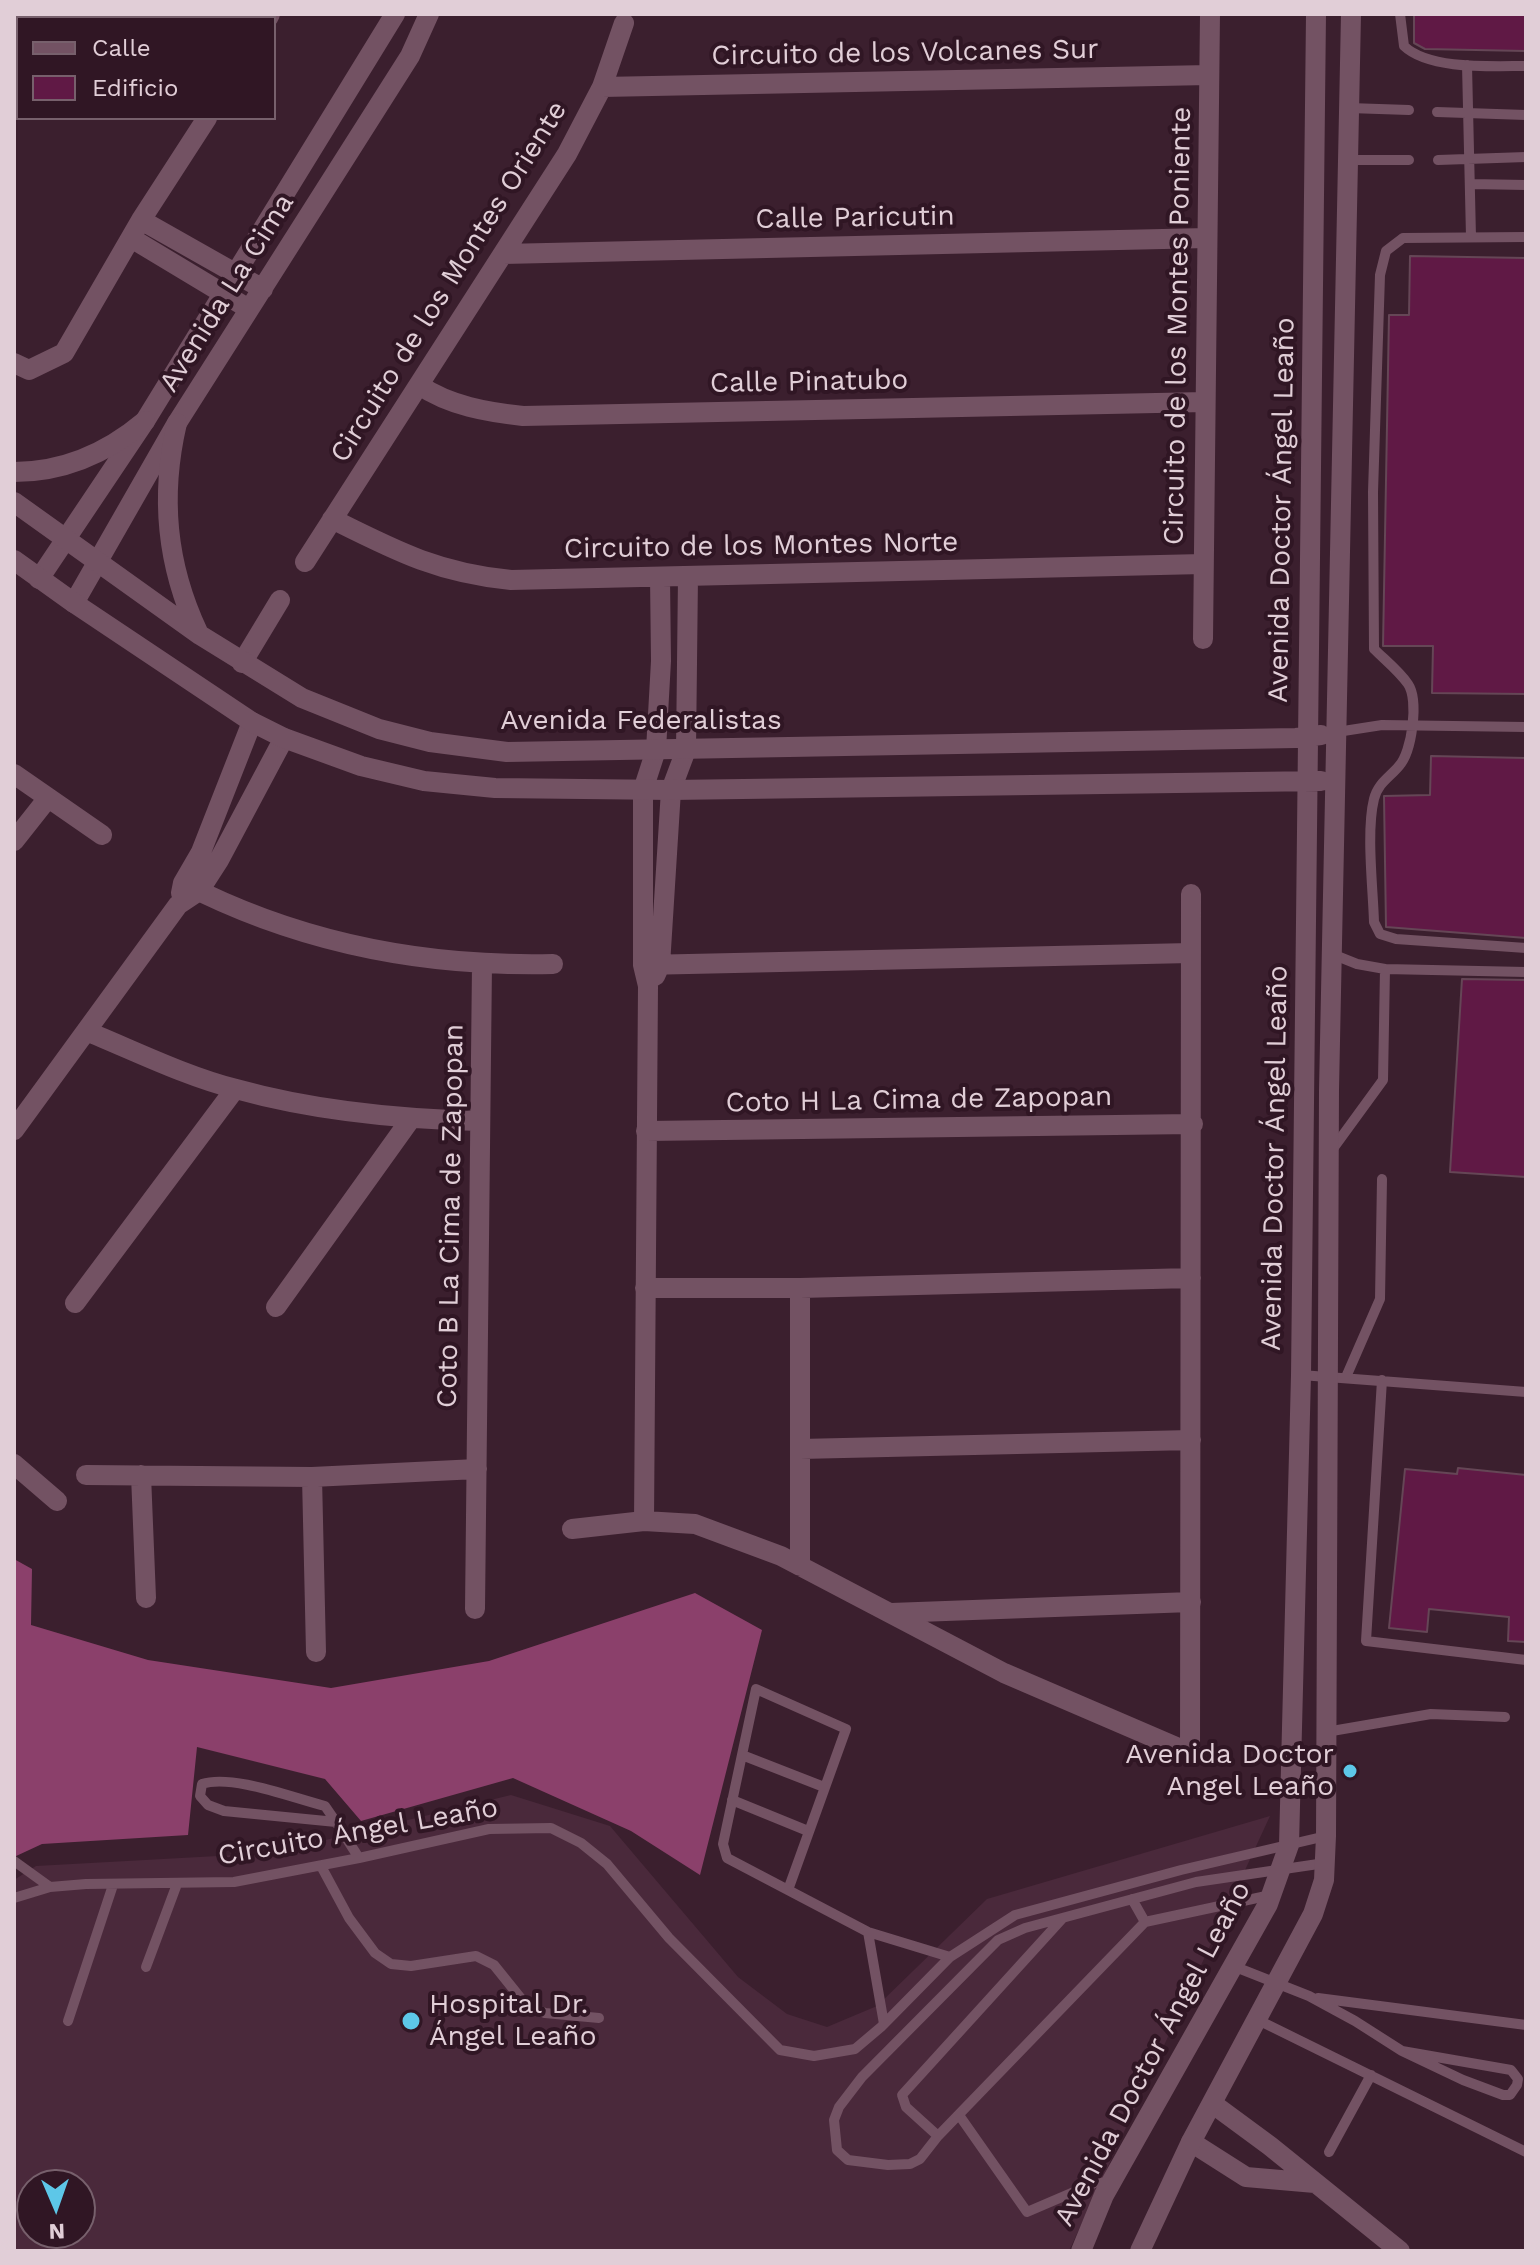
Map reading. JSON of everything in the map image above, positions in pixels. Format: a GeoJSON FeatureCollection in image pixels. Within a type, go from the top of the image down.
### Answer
{"type":"FeatureCollection","features":[{"type":"Feature","properties":{"kind":"street","name":"Avenida La Cima"},"geometry":{"type":"LineString","coordinates":[[39,579],[145,421],[395,14]]}},
{"type":"Feature","properties":{"kind":"street","name":"Avenida La Cima"},"geometry":{"type":"LineString","coordinates":[[74,603],[177,423],[410,56],[429,14]]}},
{"type":"Feature","properties":{"kind":"street","name":"Circuito de los Montes Poniente"},"geometry":{"type":"LineString","coordinates":[[1203,639],[1210,14]]}},
{"type":"Feature","properties":{"kind":"street","name":"Avenida Doctor Ángel Leaño"},"geometry":{"type":"LineString","coordinates":[[1081,2251],[1110,2184],[1271,1895],[1289,1845],[1301,1375],[1316,14]]}},
{"type":"Feature","properties":{"kind":"street","name":"Avenida Doctor Ángel Leaño"},"geometry":{"type":"LineString","coordinates":[[1140,2251],[1191,2142],[1313,1914],[1324,1880],[1336,1377],[1329,1155],[1351,14]]}},
{"type":"Feature","properties":{"kind":"street","name":"Circuito de los Montes Oriente"},"geometry":{"type":"LineString","coordinates":[[305,562],[567,154],[602,87],[624,23]]}},
{"type":"Feature","properties":{"kind":"street","name":"Circuito de los Volcanes Sur"},"geometry":{"type":"LineString","coordinates":[[602,87],[1209,75]]}},
{"type":"Feature","properties":{"kind":"street"},"geometry":{"type":"LineString","coordinates":[[14,363],[29,370],[64,353],[141,220],[206,120]]}},
{"type":"Feature","properties":{"kind":"street"},"geometry":{"type":"LineString","coordinates":[[141,220],[263,289]]}},
{"type":"Feature","properties":{"kind":"street"},"geometry":{"type":"LineString","coordinates":[[131,238],[249,309]]}},
{"type":"Feature","properties":{"kind":"street"},"geometry":{"type":"LineString","coordinates":[[163,257],[174,238]]}},
{"type":"Feature","properties":{"kind":"street","name":"Calle Paricutin"},"geometry":{"type":"LineString","coordinates":[[503,254],[1207,238]]}},
{"type":"Feature","properties":{"kind":"street"},"geometry":{"type":"LineString","coordinates":[[194,276],[206,256]]}},
{"type":"Feature","properties":{"kind":"street","name":"Calle Pinatubo"},"geometry":{"type":"LineString","coordinates":[[419,385],[452,402],[488,412],[523,416],[1205,402]]}},
{"type":"Feature","properties":{"kind":"street"},"geometry":{"type":"LineString","coordinates":[[14,472],[78,462],[114,445],[145,421]]}},
{"type":"Feature","properties":{"kind":"street"},"geometry":{"type":"LineString","coordinates":[[177,423],[167,480],[168,537],[179,588],[200,635]]}},
{"type":"Feature","properties":{"kind":"street"},"geometry":{"type":"LineString","coordinates":[[1310,474],[1342,475]]}},
{"type":"Feature","properties":{"kind":"street","name":"Avenida Federalistas"},"geometry":{"type":"LineString","coordinates":[[14,502],[200,635],[302,698],[379,729],[430,742],[507,752],[1308,738],[1337,732]]}},
{"type":"Feature","properties":{"kind":"street","name":"Circuito de los Montes Norte"},"geometry":{"type":"LineString","coordinates":[[332,519],[419,561],[486,578],[511,580],[1203,564]]}},
{"type":"Feature","properties":{"kind":"street"},"geometry":{"type":"LineString","coordinates":[[14,560],[252,722],[284,738],[361,766],[424,781],[495,788],[671,790],[1336,780]]}},
{"type":"Feature","properties":{"kind":"street"},"geometry":{"type":"LineString","coordinates":[[650,972],[671,790],[686,750],[688,576]]}},
{"type":"Feature","properties":{"kind":"street"},"geometry":{"type":"LineString","coordinates":[[644,1521],[650,972],[643,790],[656,750],[660,577]]}},
{"type":"Feature","properties":{"kind":"street"},"geometry":{"type":"LineString","coordinates":[[242,663],[280,600]]}},
{"type":"Feature","properties":{"kind":"street"},"geometry":{"type":"LineString","coordinates":[[660,679],[688,678]]}},
{"type":"Feature","properties":{"kind":"street"},"geometry":{"type":"LineString","coordinates":[[191,887],[201,852],[252,722]]}},
{"type":"Feature","properties":{"kind":"street"},"geometry":{"type":"LineString","coordinates":[[14,1130],[191,887],[219,860],[284,738]]}},
{"type":"Feature","properties":{"kind":"street"},"geometry":{"type":"LineString","coordinates":[[14,774],[102,835]]}},
{"type":"Feature","properties":{"kind":"street"},"geometry":{"type":"LineString","coordinates":[[14,841],[48,798]]}},
{"type":"Feature","properties":{"kind":"street"},"geometry":{"type":"LineString","coordinates":[[191,887],[244,911],[336,943],[433,960],[553,964]]}},
{"type":"Feature","properties":{"kind":"street"},"geometry":{"type":"LineString","coordinates":[[572,1529],[644,1521],[695,1524],[781,1556],[1004,1673],[1190,1753],[1191,894]]}},
{"type":"Feature","properties":{"kind":"street"},"geometry":{"type":"LineString","coordinates":[[650,972],[1191,953]]}},
{"type":"Feature","properties":{"kind":"street","name":"Coto B La Cima de Zapopan"},"geometry":{"type":"LineString","coordinates":[[475,1609],[482,964]]}},
{"type":"Feature","properties":{"kind":"street"},"geometry":{"type":"LineString","coordinates":[[86,1031],[235,1089],[410,1120],[480,1121]]}},
{"type":"Feature","properties":{"kind":"street"},"geometry":{"type":"LineString","coordinates":[[75,1303],[235,1089]]}},
{"type":"Feature","properties":{"kind":"street"},"geometry":{"type":"LineString","coordinates":[[276,1307],[410,1120]]}},
{"type":"Feature","properties":{"kind":"street","name":"Coto H La Cima de Zapopan"},"geometry":{"type":"LineString","coordinates":[[646,1131],[1193,1124]]}},
{"type":"Feature","properties":{"kind":"street"},"geometry":{"type":"LineString","coordinates":[[645,1288],[800,1288],[1191,1278]]}},
{"type":"Feature","properties":{"kind":"street"},"geometry":{"type":"LineString","coordinates":[[800,1288],[800,1566]]}},
{"type":"Feature","properties":{"kind":"street"},"geometry":{"type":"LineString","coordinates":[[800,1449],[1191,1440]]}},
{"type":"Feature","properties":{"kind":"street"},"geometry":{"type":"LineString","coordinates":[[14,1464],[57,1501]]}},
{"type":"Feature","properties":{"kind":"street"},"geometry":{"type":"LineString","coordinates":[[86,1475],[312,1477],[477,1469]]}},
{"type":"Feature","properties":{"kind":"street"},"geometry":{"type":"LineString","coordinates":[[141,1475],[146,1598]]}},
{"type":"Feature","properties":{"kind":"street"},"geometry":{"type":"LineString","coordinates":[[312,1477],[316,1652]]}},
{"type":"Feature","properties":{"kind":"street"},"geometry":{"type":"LineString","coordinates":[[889,1613],[1191,1602]]}},
{"type":"Feature","properties":{"kind":"street"},"geometry":{"type":"LineString","coordinates":[[1213,2104],[1400,2251]]}},
{"type":"Feature","properties":{"kind":"street"},"geometry":{"type":"LineString","coordinates":[[1191,2142],[1246,2177],[1315,2183]]}},
{"type":"Feature","properties":{"kind":"lane"},"geometry":{"type":"LineString","coordinates":[[1400,14],[1404,46],[1413,55],[1467,65],[1526,66]]}},
{"type":"Feature","properties":{"kind":"lane"},"geometry":{"type":"LineString","coordinates":[[1467,65],[1471,237]]}},
{"type":"Feature","properties":{"kind":"lane"},"geometry":{"type":"LineString","coordinates":[[1349,108],[1409,110]]}},
{"type":"Feature","properties":{"kind":"lane"},"geometry":{"type":"LineString","coordinates":[[1437,112],[1526,115]]}},
{"type":"Feature","properties":{"kind":"lane"},"geometry":{"type":"LineString","coordinates":[[1438,160],[1526,157]]}},
{"type":"Feature","properties":{"kind":"lane"},"geometry":{"type":"LineString","coordinates":[[1349,160],[1409,160]]}},
{"type":"Feature","properties":{"kind":"lane"},"geometry":{"type":"LineString","coordinates":[[1470,184],[1526,185]]}},
{"type":"Feature","properties":{"kind":"lane"},"geometry":{"type":"LineString","coordinates":[[1526,237],[1403,238],[1386,251],[1380,275],[1373,492],[1374,649],[1411,687],[1413,724],[1407,755],[1381,783],[1374,797],[1371,816],[1374,922],[1380,934],[1396,939],[1526,948]]}},
{"type":"Feature","properties":{"kind":"lane"},"geometry":{"type":"LineString","coordinates":[[1337,732],[1413,724],[1526,727]]}},
{"type":"Feature","properties":{"kind":"lane"},"geometry":{"type":"LineString","coordinates":[[1332,954],[1357,964],[1385,969],[1526,972]]}},
{"type":"Feature","properties":{"kind":"lane"},"geometry":{"type":"LineString","coordinates":[[1329,1155],[1383,1080],[1385,969]]}},
{"type":"Feature","properties":{"kind":"lane"},"geometry":{"type":"LineString","coordinates":[[1336,1377],[1380,1299],[1382,1179]]}},
{"type":"Feature","properties":{"kind":"lane"},"geometry":{"type":"LineString","coordinates":[[1301,1375],[1526,1392]]}},
{"type":"Feature","properties":{"kind":"lane"},"geometry":{"type":"LineString","coordinates":[[1382,1380],[1366,1641],[1526,1660]]}},
{"type":"Feature","properties":{"kind":"lane"},"geometry":{"type":"LineString","coordinates":[[788,1890],[846,1729],[756,1689],[723,1844],[727,1858],[868,1932],[950,1957]]}},
{"type":"Feature","properties":{"kind":"lane"},"geometry":{"type":"LineString","coordinates":[[1326,1732],[1431,1714],[1505,1717]]}},
{"type":"Feature","properties":{"kind":"lane"},"geometry":{"type":"LineString","coordinates":[[742,1755],[824,1787]]}},
{"type":"Feature","properties":{"kind":"lane"},"geometry":{"type":"LineString","coordinates":[[336,1822],[224,1811],[208,1805],[200,1796],[202,1784],[213,1781],[241,1785],[325,1806],[336,1822],[359,1858]]}},
{"type":"Feature","properties":{"kind":"lane"},"geometry":{"type":"LineString","coordinates":[[732,1800],[808,1831]]}},
{"type":"Feature","properties":{"kind":"lane","name":"Circuito Ángel Leaño"},"geometry":{"type":"LineString","coordinates":[[14,1898],[50,1887],[86,1884],[234,1882],[489,1829],[551,1828],[581,1843],[607,1864],[669,1938],[780,2050],[814,2056],[855,2049],[950,1957],[1015,1915],[1181,1870],[1326,1836]]}},
{"type":"Feature","properties":{"kind":"lane"},"geometry":{"type":"LineString","coordinates":[[14,1861],[50,1887]]}},
{"type":"Feature","properties":{"kind":"lane"},"geometry":{"type":"LineString","coordinates":[[1271,1895],[1145,1922],[938,2136],[920,2159],[910,2164],[888,2165],[848,2160],[837,2150],[834,2120],[839,2107],[862,2077],[998,1940],[1025,1928],[1196,1882],[1325,1863]]}},
{"type":"Feature","properties":{"kind":"lane"},"geometry":{"type":"LineString","coordinates":[[321,1866],[349,1918],[375,1953],[391,1964],[411,1966],[476,1956],[494,1965],[527,2006],[545,2013],[599,2018]]}},
{"type":"Feature","properties":{"kind":"lane"},"geometry":{"type":"LineString","coordinates":[[146,1967],[177,1884]]}},
{"type":"Feature","properties":{"kind":"lane"},"geometry":{"type":"LineString","coordinates":[[68,2021],[113,1885]]}},
{"type":"Feature","properties":{"kind":"lane"},"geometry":{"type":"LineString","coordinates":[[1132,1899],[1145,1922]]}},
{"type":"Feature","properties":{"kind":"lane"},"geometry":{"type":"LineString","coordinates":[[938,2136],[906,2107],[902,2095],[1063,1918]]}},
{"type":"Feature","properties":{"kind":"lane"},"geometry":{"type":"LineString","coordinates":[[868,1932],[884,2024]]}},
{"type":"Feature","properties":{"kind":"lane"},"geometry":{"type":"LineString","coordinates":[[1233,1966],[1309,1996],[1402,2051],[1463,2080],[1503,2095],[1510,2095],[1517,2085],[1518,2079],[1511,2070],[1402,2051]]}},
{"type":"Feature","properties":{"kind":"lane"},"geometry":{"type":"LineString","coordinates":[[1309,1996],[1526,2025]]}},
{"type":"Feature","properties":{"kind":"lane"},"geometry":{"type":"LineString","coordinates":[[1355,2021],[1359,2003]]}},
{"type":"Feature","properties":{"kind":"lane"},"geometry":{"type":"LineString","coordinates":[[1258,2020],[1526,2152]]}},
{"type":"Feature","properties":{"kind":"lane"},"geometry":{"type":"LineString","coordinates":[[1329,2152],[1371,2075]]}},
{"type":"Feature","properties":{"kind":"lane"},"geometry":{"type":"LineString","coordinates":[[959,2115],[1027,2212],[1097,2182],[1110,2184]]}},
{"type":"Feature","properties":{"kind":"shaded area"},"geometry":{"type":"Polygon","coordinates":[[[14,1559],[32,1569],[31,1625],[148,1660],[331,1688],[489,1661],[695,1593],[762,1630],[700,1875],[631,1831],[513,1778],[361,1821],[325,1779],[197,1747],[188,1835],[42,1844],[14,1857],[14,1559]]]}},
{"type":"Feature","properties":{"kind":"shaded area","name":"Hospital Dr. Ángel Leaño"},"geometry":{"type":"Polygon","coordinates":[[[511,1795],[610,1826],[738,1977],[787,2014],[827,2027],[877,2006],[987,1899],[1270,1816],[1069,2251],[14,2251],[14,1880],[36,1866],[272,1853],[511,1795]]]}},
{"type":"Feature","properties":{"kind":"building"},"geometry":{"type":"Polygon","coordinates":[[[1414,14],[1526,14],[1526,51],[1425,49],[1414,43],[1414,14]]]}},
{"type":"Feature","properties":{"kind":"building"},"geometry":{"type":"Polygon","coordinates":[[[1410,256],[1526,258],[1526,694],[1432,693],[1433,646],[1383,646],[1389,315],[1409,315],[1410,256]]]}},
{"type":"Feature","properties":{"kind":"building"},"geometry":{"type":"Polygon","coordinates":[[[1431,756],[1526,758],[1526,938],[1386,927],[1384,796],[1430,795],[1431,756]]]}},
{"type":"Feature","properties":{"kind":"building"},"geometry":{"type":"Polygon","coordinates":[[[1462,979],[1526,980],[1526,1177],[1450,1172],[1462,979]]]}},
{"type":"Feature","properties":{"kind":"building"},"geometry":{"type":"Polygon","coordinates":[[[1458,1468],[1526,1475],[1526,1642],[1508,1641],[1509,1617],[1429,1609],[1427,1632],[1389,1628],[1405,1469],[1457,1474],[1458,1468]]]}},
{"type":"Feature","properties":{"kind":"place","name":"Avenida Doctor Angel Leaño"},"geometry":{"type":"Point","coordinates":[1350,1771]}},
{"type":"Feature","properties":{"kind":"place","name":"Hospital Dr. Ángel Leaño"},"geometry":{"type":"Point","coordinates":[411,2021]}}]}
